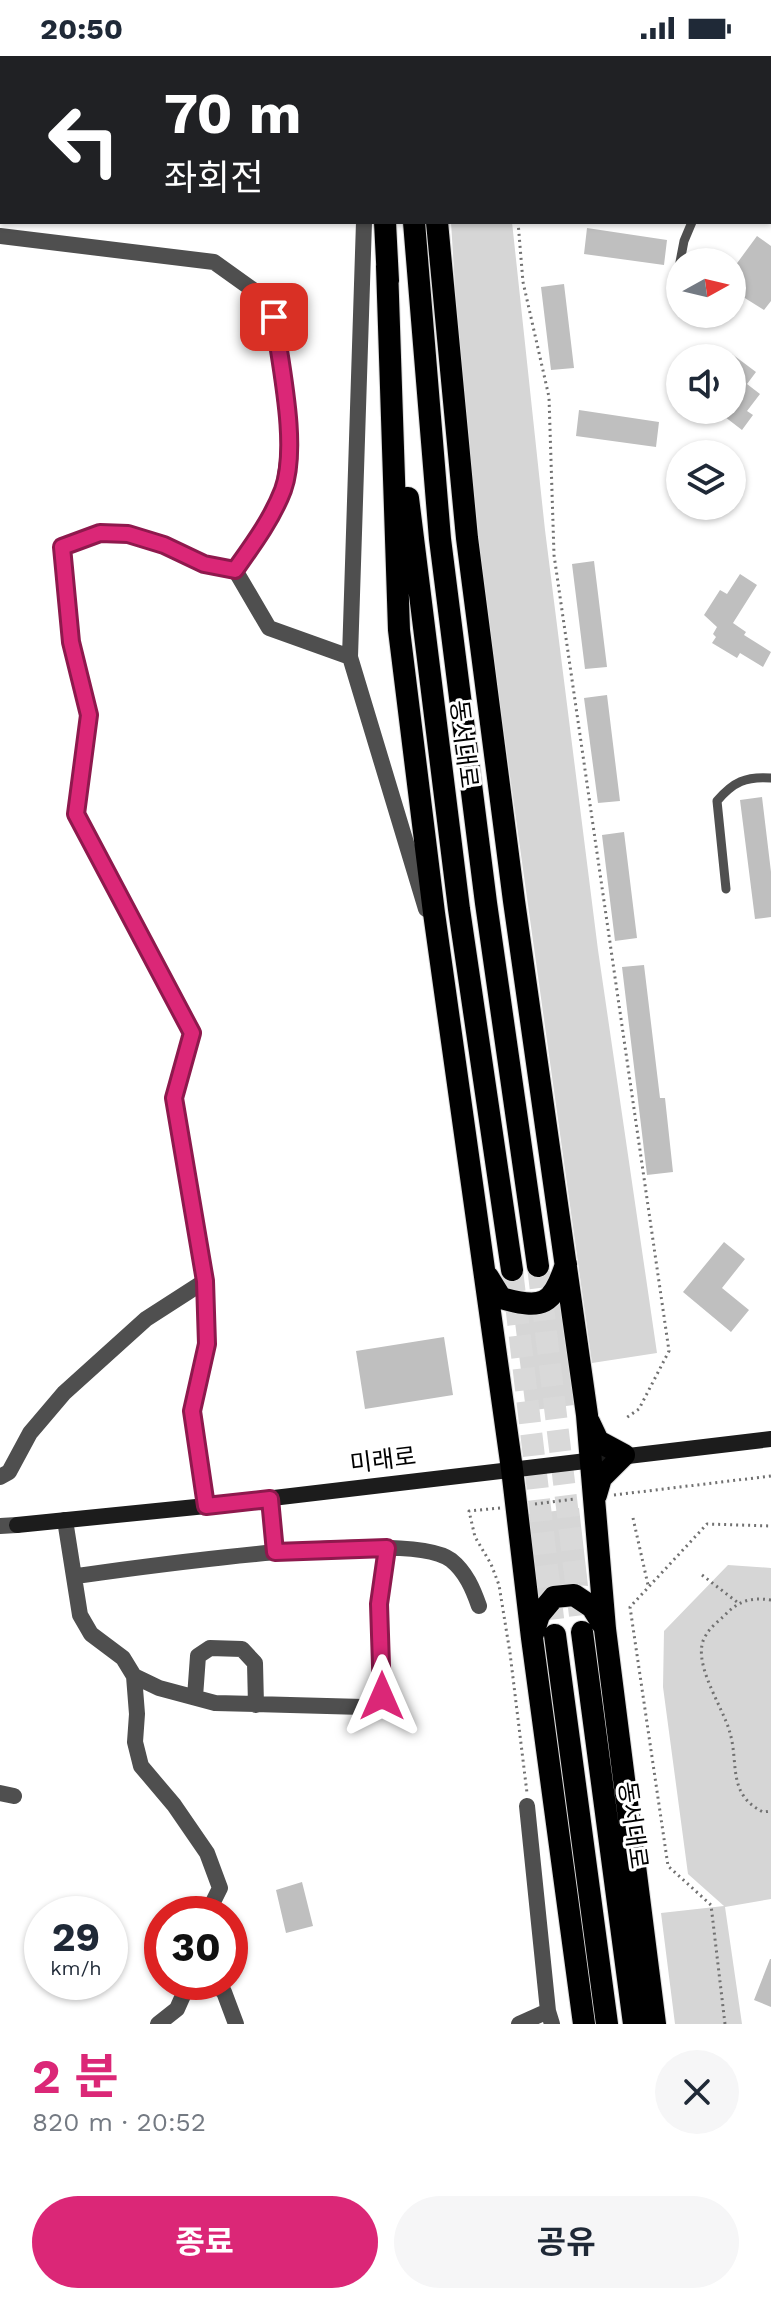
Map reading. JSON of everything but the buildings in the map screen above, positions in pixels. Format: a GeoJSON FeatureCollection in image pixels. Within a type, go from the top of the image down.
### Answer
{"type":"FeatureCollection","features":[{"type":"Feature","properties":{"kind":"highway","name":"동서대로"},"geometry":{"type":"LineString","coordinates":[[385,224],[412,544],[459,909],[512,1270]]}},
{"type":"Feature","properties":{"kind":"highway","name":"동서대로"},"geometry":{"type":"LineString","coordinates":[[414,224],[440,539],[486,903],[538,1266]]}},
{"type":"Feature","properties":{"kind":"highway"},"geometry":{"type":"LineString","coordinates":[[437,224],[467,538],[514,901],[587,1415],[605,1629],[655,2024]]}},
{"type":"Feature","properties":{"kind":"highway"},"geometry":{"type":"LineString","coordinates":[[387,266],[399,630],[584,2024]]}},
{"type":"Feature","properties":{"kind":"highway"},"geometry":{"type":"LineString","coordinates":[[485,1272],[501,1298],[525,1304],[543,1301],[558,1290],[567,1262]]}},
{"type":"Feature","properties":{"kind":"highway"},"geometry":{"type":"LineString","coordinates":[[587,1415],[591,1431],[598,1441],[624,1455],[601,1478],[595,1501]]}},
{"type":"Feature","properties":{"kind":"highway"},"geometry":{"type":"LineString","coordinates":[[532,1638],[539,1615],[554,1597],[574,1595],[592,1607],[605,1629]]}},
{"type":"Feature","properties":{"kind":"highway","name":"동서대로"},"geometry":{"type":"LineString","coordinates":[[582,1632],[634,2024]]}},
{"type":"Feature","properties":{"kind":"highway"},"geometry":{"type":"LineString","coordinates":[[555,1635],[607,2024]]}},
{"type":"Feature","properties":{"kind":"main road","name":"미래로"},"geometry":{"type":"LineString","coordinates":[[8,1526],[270,1499],[771,1439]]}},
{"type":"Feature","properties":{"kind":"street"},"geometry":{"type":"LineString","coordinates":[[364,224],[350,657],[441,960]]}},
{"type":"Feature","properties":{"kind":"street"},"geometry":{"type":"LineString","coordinates":[[0,236],[214,262],[256,292],[274,317],[288,425],[283,489],[258,538],[235,570]]}},
{"type":"Feature","properties":{"kind":"street"},"geometry":{"type":"LineString","coordinates":[[206,1506],[192,1411],[207,1344],[205,1281],[174,1098],[192,1033],[76,814],[89,715],[71,642],[62,547],[100,533],[128,534],[164,545],[204,564],[235,570],[269,628],[350,657]]}},
{"type":"Feature","properties":{"kind":"street"},"geometry":{"type":"LineString","coordinates":[[0,1477],[9,1472],[30,1433],[64,1393],[146,1319],[205,1281]]}},
{"type":"Feature","properties":{"kind":"street"},"geometry":{"type":"LineString","coordinates":[[270,1499],[275,1552]]}},
{"type":"Feature","properties":{"kind":"street"},"geometry":{"type":"LineString","coordinates":[[65,1520],[80,1615],[91,1634],[123,1658],[134,1676],[137,1714],[135,1742],[141,1766],[174,1805],[207,1853],[220,1888],[216,1896]]}},
{"type":"Feature","properties":{"kind":"street"},"geometry":{"type":"LineString","coordinates":[[134,1676],[159,1688],[215,1703],[363,1707],[382,1696],[379,1604],[387,1548]]}},
{"type":"Feature","properties":{"kind":"street"},"geometry":{"type":"LineString","coordinates":[[75,1576],[275,1552],[387,1548],[417,1550],[450,1559],[470,1581],[479,1606]]}},
{"type":"Feature","properties":{"kind":"street"},"geometry":{"type":"LineString","coordinates":[[195,1697],[198,1656],[210,1648],[242,1649],[255,1663],[256,1705]]}},
{"type":"Feature","properties":{"kind":"street"},"geometry":{"type":"LineString","coordinates":[[519,2024],[550,2018],[528,1803]]}},
{"type":"Feature","properties":{"kind":"street"},"geometry":{"type":"LineString","coordinates":[[158,2024],[177,2009],[181,2000]]}},
{"type":"Feature","properties":{"kind":"street"},"geometry":{"type":"LineString","coordinates":[[227,2000],[236,2024]]}},
{"type":"Feature","properties":{"kind":"lane"},"geometry":{"type":"LineString","coordinates":[[683,248],[691,224]]}},
{"type":"Feature","properties":{"kind":"lane"},"geometry":{"type":"LineString","coordinates":[[726,889],[717,801],[738,781],[771,778]]}},
{"type":"Feature","properties":{"kind":"path"},"geometry":{"type":"LineString","coordinates":[[518,224],[523,282],[549,397],[554,555],[669,1351],[639,1409],[626,1418]]}},
{"type":"Feature","properties":{"kind":"path"},"geometry":{"type":"LineString","coordinates":[[532,1504],[595,1501],[771,1476]]}},
{"type":"Feature","properties":{"kind":"path"},"geometry":{"type":"LineString","coordinates":[[500,1508],[469,1511],[475,1537],[499,1585],[528,1803]]}},
{"type":"Feature","properties":{"kind":"path"},"geometry":{"type":"LineString","coordinates":[[633,1518],[649,1587]]}},
{"type":"Feature","properties":{"kind":"path"},"geometry":{"type":"LineString","coordinates":[[725,2024],[711,1905],[668,1866],[630,1607],[707,1524],[771,1526]]}},
{"type":"Feature","properties":{"kind":"path"},"geometry":{"type":"LineString","coordinates":[[702,1575],[737,1602]]}},
{"type":"Feature","properties":{"kind":"path"},"geometry":{"type":"LineString","coordinates":[[771,1600],[758,1598],[737,1602],[704,1636],[701,1654],[730,1733],[735,1778],[748,1805],[763,1812],[771,1811]]}},
{"type":"Feature","properties":{"kind":"shaded area"},"geometry":{"type":"Polygon","coordinates":[[[451,224],[512,224],[545,530],[598,950],[657,1353],[592,1363],[477,540],[451,224]]]}},
{"type":"Feature","properties":{"kind":"shaded area"},"geometry":{"type":"Polygon","coordinates":[[[564,1298],[578,1400],[574,1405],[526,1411],[514,1314],[548,1310],[564,1298]]]}},
{"type":"Feature","properties":{"kind":"shaded area"},"geometry":{"type":"Polygon","coordinates":[[[579,1508],[588,1586],[558,1588],[533,1603],[522,1515],[579,1508]]]}},
{"type":"Feature","properties":{"kind":"shaded area"},"geometry":{"type":"Polygon","coordinates":[[[728,1565],[771,1568],[771,1899],[725,1907],[742,2024],[675,2024],[661,1913],[724,1906],[688,1874],[663,1687],[664,1631],[728,1565]]]}},
{"type":"Feature","properties":{"kind":"tunnel"},"geometry":{"type":"LineString","coordinates":[[538,1266],[582,1632]]}},
{"type":"Feature","properties":{"kind":"tunnel"},"geometry":{"type":"LineString","coordinates":[[512,1270],[555,1635]]}},
{"type":"Feature","properties":{"kind":"route"},"geometry":{"type":"LineString","coordinates":[[274,317],[288,425],[283,489],[258,538],[235,570],[204,564],[164,545],[128,534],[100,533],[62,547],[71,642],[89,715],[76,814],[192,1033],[174,1098],[205,1281],[207,1344],[192,1411],[206,1506],[270,1499],[275,1552],[387,1548],[379,1604],[382,1696]]}}]}
